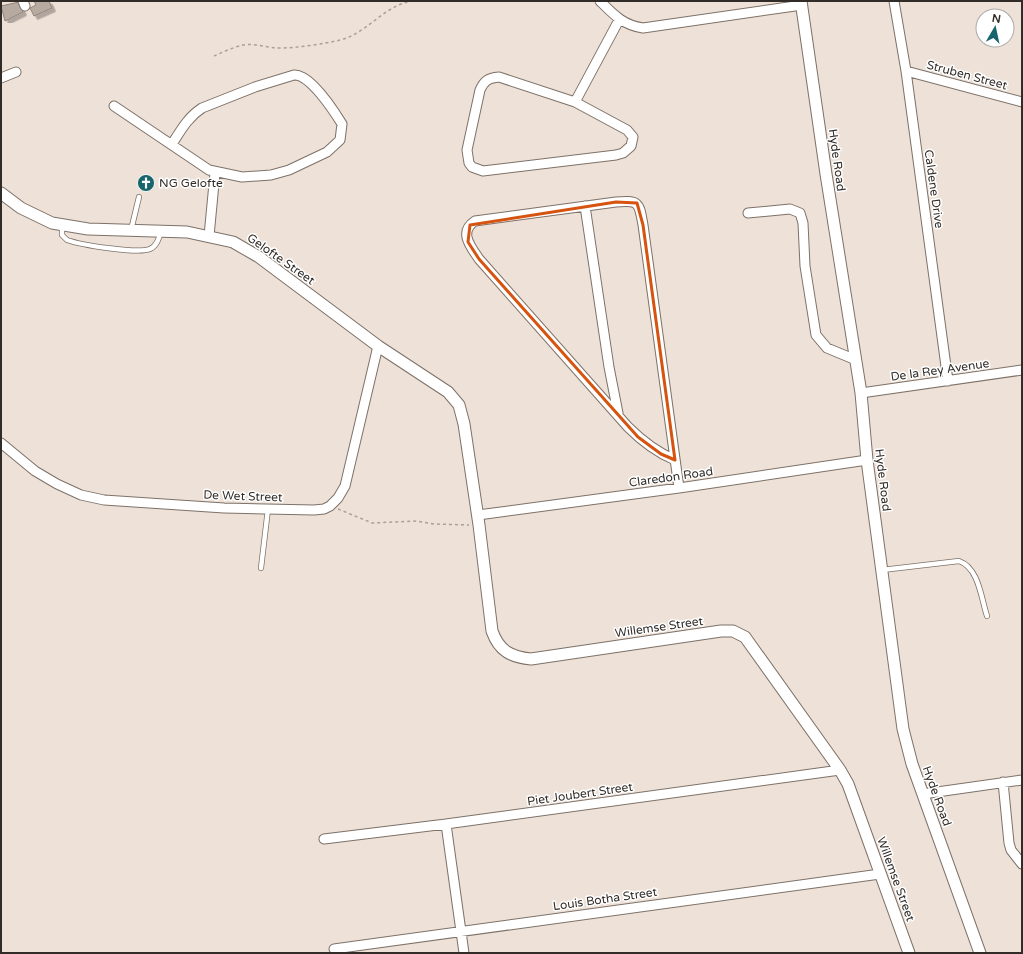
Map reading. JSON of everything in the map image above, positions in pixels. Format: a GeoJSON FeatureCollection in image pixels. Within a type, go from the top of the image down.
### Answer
{"type":"FeatureCollection","features":[{"type":"Feature","properties":{"kind":"street"},"geometry":{"type":"LineString","coordinates":[[600,1],[619,20],[634,27],[649,27],[802,3]]}},
{"type":"Feature","properties":{"kind":"street","name":"Caldene Drive"},"geometry":{"type":"LineString","coordinates":[[894,1],[906,71],[948,381]]}},
{"type":"Feature","properties":{"kind":"street","name":"Hyde Road"},"geometry":{"type":"LineString","coordinates":[[802,3],[826,174],[861,393],[867,460],[903,729],[912,764],[980,953]]}},
{"type":"Feature","properties":{"kind":"street"},"geometry":{"type":"LineString","coordinates":[[575,102],[619,20]]}},
{"type":"Feature","properties":{"kind":"street","name":"Struben Street"},"geometry":{"type":"LineString","coordinates":[[906,71],[1022,102]]}},
{"type":"Feature","properties":{"kind":"street"},"geometry":{"type":"LineString","coordinates":[[1,78],[16,72]]}},
{"type":"Feature","properties":{"kind":"street"},"geometry":{"type":"LineString","coordinates":[[114,106],[215,173],[242,177],[271,174],[289,170],[316,158],[336,144],[341,137],[342,124],[308,80],[300,75],[294,75],[255,87],[202,108],[194,113],[185,123],[172,144]]}},
{"type":"Feature","properties":{"kind":"street"},"geometry":{"type":"LineString","coordinates":[[499,77],[575,102],[630,133],[633,142],[629,149],[616,155],[483,171],[472,167],[467,150],[480,90],[483,83],[489,78],[499,77]]}},
{"type":"Feature","properties":{"kind":"street"},"geometry":{"type":"LineString","coordinates":[[208,236],[215,173]]}},
{"type":"Feature","properties":{"kind":"street","name":"Gelofte Street"},"geometry":{"type":"LineString","coordinates":[[1,193],[21,208],[52,223],[88,229],[161,231],[208,236],[233,242],[245,248],[378,346],[434,383]]}},
{"type":"Feature","properties":{"kind":"street"},"geometry":{"type":"LineString","coordinates":[[675,460],[648,446],[618,415],[479,259],[468,242],[466,235],[470,225],[475,222],[585,206],[633,201],[640,208],[679,488]]}},
{"type":"Feature","properties":{"kind":"street"},"geometry":{"type":"LineString","coordinates":[[585,206],[609,367],[618,415]]}},
{"type":"Feature","properties":{"kind":"street"},"geometry":{"type":"LineString","coordinates":[[748,213],[790,209],[800,213],[803,224],[805,266],[816,335],[827,348],[856,360]]}},
{"type":"Feature","properties":{"kind":"street"},"geometry":{"type":"LineString","coordinates":[[330,506],[338,498],[345,486],[378,346]]}},
{"type":"Feature","properties":{"kind":"street","name":"De la Rey Avenue"},"geometry":{"type":"LineString","coordinates":[[861,393],[1022,370]]}},
{"type":"Feature","properties":{"kind":"street","name":"Willemse Street"},"geometry":{"type":"LineString","coordinates":[[434,383],[456,399],[461,410],[478,520],[492,631],[499,646],[514,657],[531,659],[721,631],[738,633],[745,636],[840,770],[853,795],[909,953]]}},
{"type":"Feature","properties":{"kind":"street","name":"De Wet Street"},"geometry":{"type":"LineString","coordinates":[[1,443],[35,471],[57,484],[81,495],[104,500],[134,503],[268,509],[314,510],[324,509],[330,506]]}},
{"type":"Feature","properties":{"kind":"street","name":"Claredon Road"},"geometry":{"type":"LineString","coordinates":[[478,520],[867,460]]}},
{"type":"Feature","properties":{"kind":"street","name":"Piet Joubert Street"},"geometry":{"type":"LineString","coordinates":[[324,839],[446,824],[840,770]]}},
{"type":"Feature","properties":{"kind":"street"},"geometry":{"type":"LineString","coordinates":[[923,794],[1022,780]]}},
{"type":"Feature","properties":{"kind":"street"},"geometry":{"type":"LineString","coordinates":[[1003,782],[1008,843],[1011,850],[1022,864]]}},
{"type":"Feature","properties":{"kind":"street"},"geometry":{"type":"LineString","coordinates":[[446,824],[464,953]]}},
{"type":"Feature","properties":{"kind":"street","name":"Louis Botha Street"},"geometry":{"type":"LineString","coordinates":[[334,949],[880,874]]}},
{"type":"Feature","properties":{"kind":"lane"},"geometry":{"type":"LineString","coordinates":[[131,230],[139,197]]}},
{"type":"Feature","properties":{"kind":"lane"},"geometry":{"type":"LineString","coordinates":[[62,225],[62,235],[67,240],[138,251],[154,246],[161,231]]}},
{"type":"Feature","properties":{"kind":"lane"},"geometry":{"type":"LineString","coordinates":[[261,568],[268,509]]}},
{"type":"Feature","properties":{"kind":"lane"},"geometry":{"type":"LineString","coordinates":[[882,570],[959,561],[967,564],[973,570],[987,616]]}},
{"type":"Feature","properties":{"kind":"path"},"geometry":{"type":"LineString","coordinates":[[214,56],[242,45],[259,44],[279,48],[326,44],[342,40],[365,29],[390,9],[412,1]]}},
{"type":"Feature","properties":{"kind":"path"},"geometry":{"type":"LineString","coordinates":[[330,506],[372,523],[416,521],[434,524],[478,520]]}},
{"type":"Feature","properties":{"kind":"highlighted area"},"geometry":{"type":"Polygon","coordinates":[[[616,202],[637,203],[643,225],[675,460],[661,454],[638,437],[479,259],[468,242],[470,225],[616,202]]]}},
{"type":"Feature","properties":{"kind":"building"},"geometry":{"type":"Polygon","coordinates":[[[34,1],[49,1],[52,8],[34,16],[30,8],[36,5],[34,1]]]}},
{"type":"Feature","properties":{"kind":"building"},"geometry":{"type":"Polygon","coordinates":[[[19,2],[23,12],[5,21],[1,6],[19,2]]]}},
{"type":"Feature","properties":{"kind":"place","name":"NG Gelofte"},"geometry":{"type":"Point","coordinates":[146,183]}}]}
